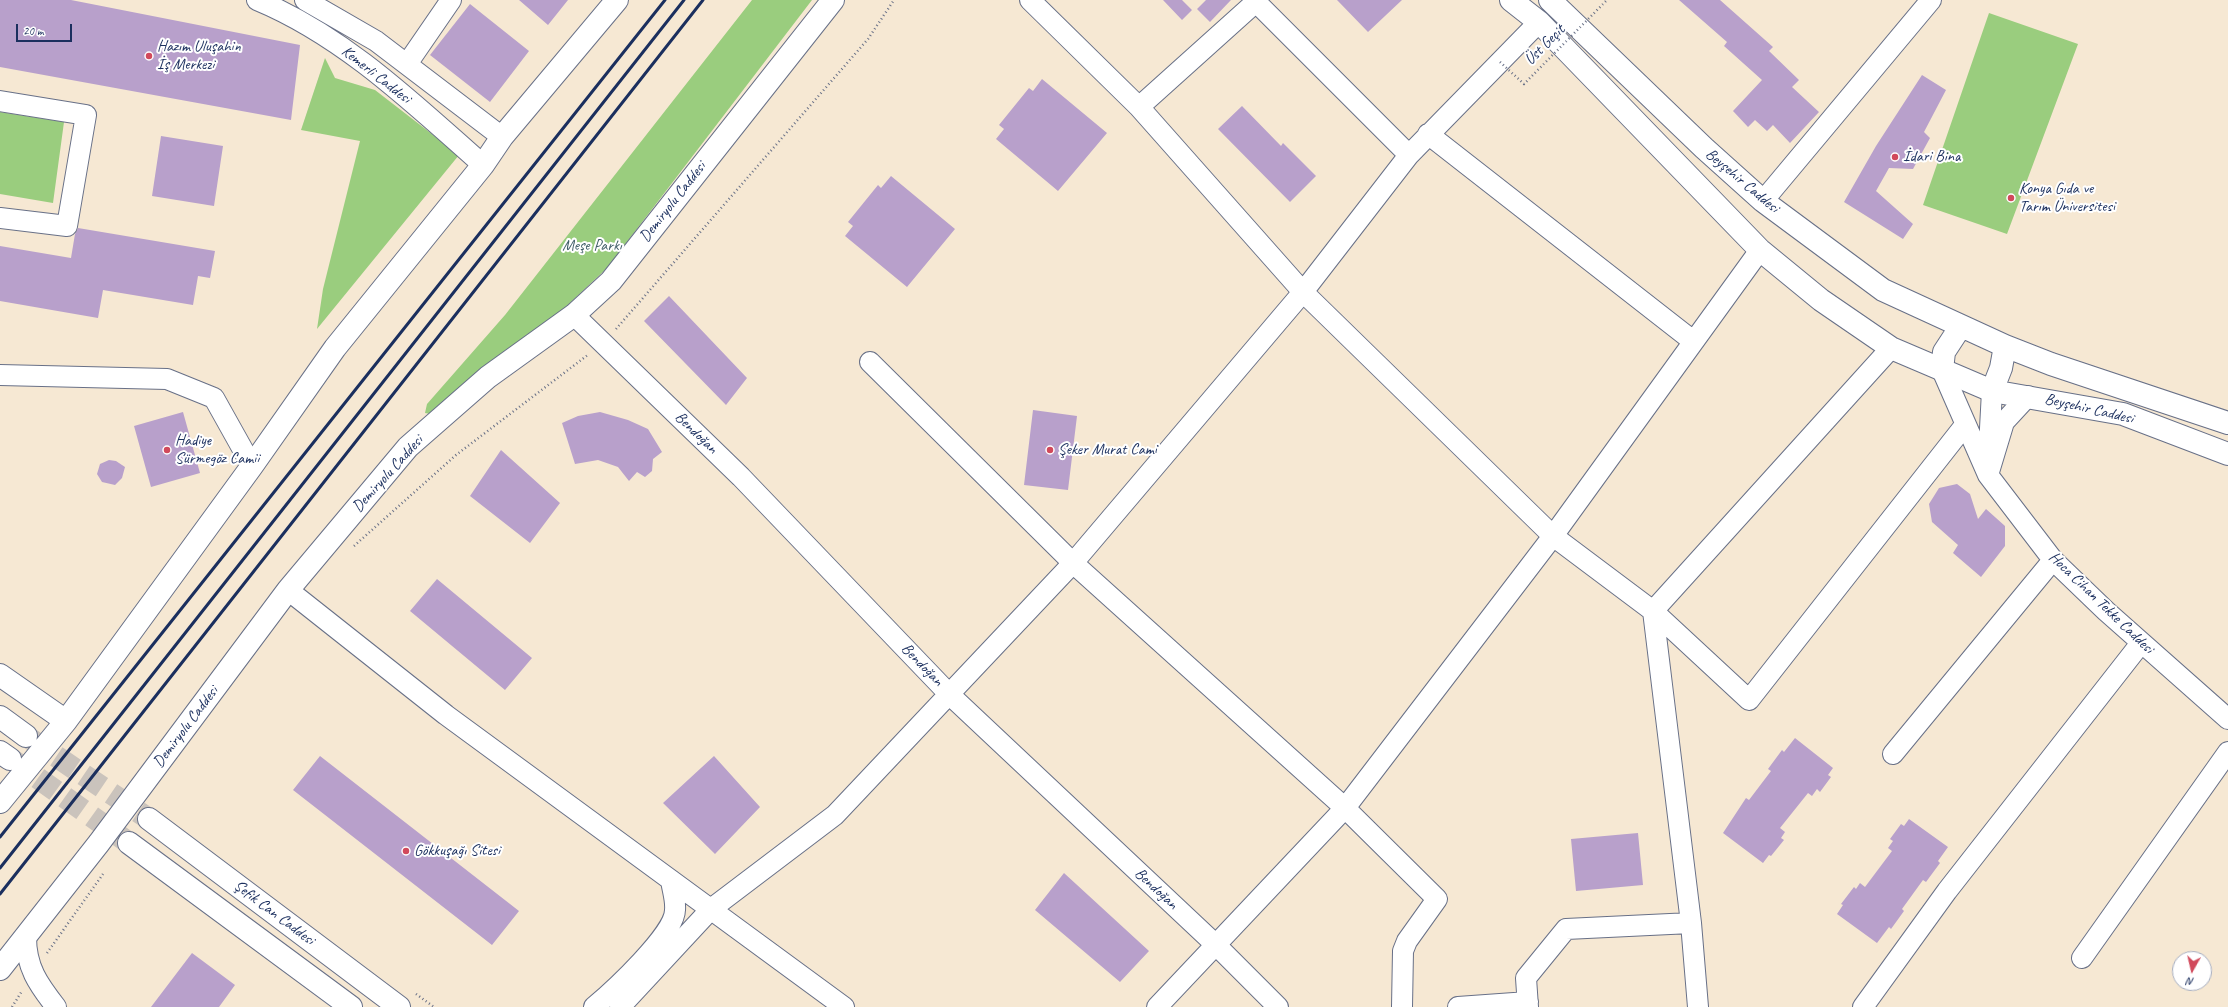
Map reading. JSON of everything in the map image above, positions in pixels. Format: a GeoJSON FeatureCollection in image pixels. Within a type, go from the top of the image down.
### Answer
{"type":"FeatureCollection","features":[{"type":"Feature","properties":{"kind":"main road"},"geometry":{"type":"LineString","coordinates":[[3,792],[66,721],[252,466],[335,348],[483,165],[502,137],[617,0]]}},
{"type":"Feature","properties":{"kind":"main road","name":"Demiryolu Caddesi"},"geometry":{"type":"LineString","coordinates":[[0,969],[99,844],[288,590],[408,447],[488,378],[574,315],[611,281],[833,0]]}},
{"type":"Feature","properties":{"kind":"main road","name":"Beyşehir Caddesi"},"geometry":{"type":"LineString","coordinates":[[1550,0],[1704,148],[1763,200],[1883,290],[2005,346],[2051,364],[2228,423]]}},
{"type":"Feature","properties":{"kind":"main road","name":"Beyşehir Caddesi"},"geometry":{"type":"LineString","coordinates":[[1514,1],[1539,22],[1760,250],[1821,300],[1891,348],[1992,391],[2028,396],[2123,414],[2228,454]]}},
{"type":"Feature","properties":{"kind":"main road"},"geometry":{"type":"LineString","coordinates":[[1942,370],[1944,352],[1961,326]]}},
{"type":"Feature","properties":{"kind":"main road"},"geometry":{"type":"LineString","coordinates":[[1992,391],[2001,368],[2005,346]]}},
{"type":"Feature","properties":{"kind":"main road"},"geometry":{"type":"LineString","coordinates":[[0,674],[66,721]]}},
{"type":"Feature","properties":{"kind":"main road"},"geometry":{"type":"LineString","coordinates":[[0,717],[26,736]]}},
{"type":"Feature","properties":{"kind":"main road","name":"Şefik Can Caddesi"},"geometry":{"type":"LineString","coordinates":[[149,819],[399,1007]]}},
{"type":"Feature","properties":{"kind":"main road","name":"Şefik Can Caddesi"},"geometry":{"type":"LineString","coordinates":[[129,843],[351,1007]]}},
{"type":"Feature","properties":{"kind":"street","name":"Kemerli Caddesi"},"geometry":{"type":"LineString","coordinates":[[257,0],[326,37],[383,78],[483,165]]}},
{"type":"Feature","properties":{"kind":"street","name":"Kemerli Caddesi"},"geometry":{"type":"LineString","coordinates":[[305,0],[336,8],[502,137]]}},
{"type":"Feature","properties":{"kind":"street"},"geometry":{"type":"LineString","coordinates":[[407,64],[451,0]]}},
{"type":"Feature","properties":{"kind":"street"},"geometry":{"type":"LineString","coordinates":[[1030,0],[1139,107],[1303,292],[1553,536],[1652,611],[1749,700],[1965,425]]}},
{"type":"Feature","properties":{"kind":"street"},"geometry":{"type":"LineString","coordinates":[[1763,200],[1931,0]]}},
{"type":"Feature","properties":{"kind":"street"},"geometry":{"type":"LineString","coordinates":[[1139,107],[1256,1],[1409,155]]}},
{"type":"Feature","properties":{"kind":"street"},"geometry":{"type":"LineString","coordinates":[[326,37],[336,8]]}},
{"type":"Feature","properties":{"kind":"street"},"geometry":{"type":"LineString","coordinates":[[620,1007],[711,909],[835,816],[950,695],[1073,563],[1303,292],[1409,155],[1539,22]]}},
{"type":"Feature","properties":{"kind":"street"},"geometry":{"type":"LineString","coordinates":[[0,101],[86,115],[67,226],[0,218]]}},
{"type":"Feature","properties":{"kind":"street"},"geometry":{"type":"LineString","coordinates":[[1428,134],[1693,340]]}},
{"type":"Feature","properties":{"kind":"street"},"geometry":{"type":"LineString","coordinates":[[1157,1007],[1344,808],[1553,536],[1693,340],[1760,250]]}},
{"type":"Feature","properties":{"kind":"street","name":"Bendoğan"},"geometry":{"type":"LineString","coordinates":[[574,315],[741,477],[950,695],[1216,945],[1278,1007]]}},
{"type":"Feature","properties":{"kind":"street"},"geometry":{"type":"LineString","coordinates":[[1698,1007],[1691,923],[1652,611],[1891,348]]}},
{"type":"Feature","properties":{"kind":"street"},"geometry":{"type":"LineString","coordinates":[[870,362],[1073,563],[1344,808],[1437,899],[1407,941],[1403,951],[1402,1007]]}},
{"type":"Feature","properties":{"kind":"street","name":"Hoca Cihan Tekke Caddesi"},"geometry":{"type":"LineString","coordinates":[[1942,370],[1988,475],[2053,560],[2141,643],[2228,719]]}},
{"type":"Feature","properties":{"kind":"street"},"geometry":{"type":"LineString","coordinates":[[0,375],[167,379],[214,398],[252,466]]}},
{"type":"Feature","properties":{"kind":"street"},"geometry":{"type":"LineString","coordinates":[[1988,475],[1992,391]]}},
{"type":"Feature","properties":{"kind":"street"},"geometry":{"type":"LineString","coordinates":[[1988,475],[2004,422],[2028,396]]}},
{"type":"Feature","properties":{"kind":"street"},"geometry":{"type":"LineString","coordinates":[[1893,754],[2053,560]]}},
{"type":"Feature","properties":{"kind":"street"},"geometry":{"type":"LineString","coordinates":[[288,590],[446,715],[844,1007]]}},
{"type":"Feature","properties":{"kind":"street"},"geometry":{"type":"LineString","coordinates":[[1866,1006],[1947,891],[2141,643]]}},
{"type":"Feature","properties":{"kind":"street"},"geometry":{"type":"LineString","coordinates":[[2082,958],[2228,752]]}},
{"type":"Feature","properties":{"kind":"street"},"geometry":{"type":"LineString","coordinates":[[671,880],[685,896],[693,912],[687,936]]}},
{"type":"Feature","properties":{"kind":"street"},"geometry":{"type":"LineString","coordinates":[[594,1007],[616,989],[662,938],[676,911],[671,880]]}},
{"type":"Feature","properties":{"kind":"street"},"geometry":{"type":"LineString","coordinates":[[1458,1007],[1528,1005],[1526,978],[1566,929],[1691,923]]}},
{"type":"Feature","properties":{"kind":"street"},"geometry":{"type":"LineString","coordinates":[[26,937],[26,952],[35,980],[56,1007]]}},
{"type":"Feature","properties":{"kind":"path"},"geometry":{"type":"LineString","coordinates":[[350,549],[456,455],[603,343],[868,39],[894,0]]}},
{"type":"Feature","properties":{"kind":"path","name":"Üst Geçit"},"geometry":{"type":"LineString","coordinates":[[1500,62],[1524,84],[1607,0]]}},
{"type":"Feature","properties":{"kind":"path"},"geometry":{"type":"LineString","coordinates":[[12,1007],[33,973],[106,869]]}},
{"type":"Feature","properties":{"kind":"green space","name":"Meşe Parkı"},"geometry":{"type":"Polygon","coordinates":[[[752,0],[812,0],[607,268],[553,319],[431,414],[425,413],[427,404],[505,315],[752,0]]]}},
{"type":"Feature","properties":{"kind":"green space"},"geometry":{"type":"Polygon","coordinates":[[[1989,13],[2078,44],[2007,234],[1923,205],[1989,13]]]}},
{"type":"Feature","properties":{"kind":"green space"},"geometry":{"type":"Polygon","coordinates":[[[325,58],[335,78],[375,90],[459,155],[317,329],[323,289],[360,141],[301,130],[325,58]]]}},
{"type":"Feature","properties":{"kind":"green space"},"geometry":{"type":"Polygon","coordinates":[[[0,112],[64,122],[53,203],[0,194],[0,112]]]}},
{"type":"Feature","properties":{"kind":"building","name":"Hazım Uluşahin İş Merkezi"},"geometry":{"type":"Polygon","coordinates":[[[0,0],[71,0],[300,45],[291,120],[0,67],[0,0]]]}},
{"type":"Feature","properties":{"kind":"building"},"geometry":{"type":"Polygon","coordinates":[[[519,0],[568,0],[548,25],[519,0]]]}},
{"type":"Feature","properties":{"kind":"building"},"geometry":{"type":"Polygon","coordinates":[[[1163,0],[1182,0],[1192,10],[1182,20],[1163,0]]]}},
{"type":"Feature","properties":{"kind":"building"},"geometry":{"type":"Polygon","coordinates":[[[1206,0],[1231,0],[1210,22],[1197,9],[1206,0]]]}},
{"type":"Feature","properties":{"kind":"building"},"geometry":{"type":"Polygon","coordinates":[[[1337,0],[1402,0],[1368,32],[1337,0]]]}},
{"type":"Feature","properties":{"kind":"building"},"geometry":{"type":"Polygon","coordinates":[[[1679,0],[1720,0],[1773,47],[1769,51],[1799,80],[1792,87],[1819,112],[1790,143],[1773,125],[1767,131],[1755,120],[1748,127],[1733,111],[1762,80],[1724,46],[1727,42],[1679,0]]]}},
{"type":"Feature","properties":{"kind":"building"},"geometry":{"type":"Polygon","coordinates":[[[470,4],[529,51],[490,102],[430,55],[470,4]]]}},
{"type":"Feature","properties":{"kind":"building","name":"İdari Bina"},"geometry":{"type":"Polygon","coordinates":[[[1922,75],[1946,90],[1924,132],[1930,138],[1913,169],[1889,168],[1876,191],[1913,224],[1903,239],[1844,202],[1876,146],[1922,75]]]}},
{"type":"Feature","properties":{"kind":"building"},"geometry":{"type":"Polygon","coordinates":[[[1042,79],[1107,133],[1058,191],[996,139],[1004,129],[999,125],[1029,88],[1033,91],[1042,79]]]}},
{"type":"Feature","properties":{"kind":"building"},"geometry":{"type":"Polygon","coordinates":[[[1242,106],[1281,146],[1283,143],[1316,176],[1290,202],[1218,129],[1242,106]]]}},
{"type":"Feature","properties":{"kind":"building"},"geometry":{"type":"Polygon","coordinates":[[[161,136],[223,146],[214,206],[152,196],[161,136]]]}},
{"type":"Feature","properties":{"kind":"building"},"geometry":{"type":"Polygon","coordinates":[[[891,176],[955,229],[907,287],[845,236],[853,226],[848,222],[878,185],[881,188],[891,176]]]}},
{"type":"Feature","properties":{"kind":"building"},"geometry":{"type":"Polygon","coordinates":[[[78,228],[215,251],[210,278],[198,276],[193,305],[103,290],[98,318],[0,301],[0,246],[71,258],[75,234],[78,228]]]}},
{"type":"Feature","properties":{"kind":"building"},"geometry":{"type":"Polygon","coordinates":[[[669,296],[747,378],[726,405],[644,321],[669,296]]]}},
{"type":"Feature","properties":{"kind":"building","name":"Şeker Murat Cami"},"geometry":{"type":"Polygon","coordinates":[[[1033,410],[1077,416],[1068,490],[1024,485],[1033,410]]]}},
{"type":"Feature","properties":{"kind":"building","name":"Hadiye Sürmegöz Camii"},"geometry":{"type":"Polygon","coordinates":[[[183,412],[200,473],[151,487],[134,426],[183,412]]]}},
{"type":"Feature","properties":{"kind":"building"},"geometry":{"type":"Polygon","coordinates":[[[600,412],[628,420],[648,429],[662,452],[653,459],[652,471],[645,477],[637,472],[629,481],[618,467],[598,460],[575,464],[562,423],[578,416],[600,412]]]}},
{"type":"Feature","properties":{"kind":"building"},"geometry":{"type":"Polygon","coordinates":[[[501,450],[560,503],[530,543],[470,496],[501,450]]]}},
{"type":"Feature","properties":{"kind":"building"},"geometry":{"type":"Polygon","coordinates":[[[109,460],[116,461],[125,467],[122,478],[115,485],[102,482],[97,474],[100,464],[109,460]]]}},
{"type":"Feature","properties":{"kind":"building"},"geometry":{"type":"Polygon","coordinates":[[[1957,484],[1970,494],[1978,519],[1986,509],[2005,526],[2005,546],[1981,577],[1953,553],[1958,545],[1932,522],[1929,504],[1939,488],[1957,484]]]}},
{"type":"Feature","properties":{"kind":"building"},"geometry":{"type":"Polygon","coordinates":[[[437,579],[532,658],[505,690],[410,611],[437,579]]]}},
{"type":"Feature","properties":{"kind":"building"},"geometry":{"type":"Polygon","coordinates":[[[1795,738],[1833,768],[1828,775],[1831,777],[1820,792],[1817,789],[1812,796],[1808,793],[1780,828],[1785,832],[1781,838],[1784,840],[1763,863],[1723,833],[1746,798],[1749,800],[1771,771],[1768,769],[1782,750],[1784,752],[1795,738]]]}},
{"type":"Feature","properties":{"kind":"building","name":"Gökkuşağı Sitesi"},"geometry":{"type":"Polygon","coordinates":[[[320,756],[519,911],[492,945],[293,790],[320,756]]]}},
{"type":"Feature","properties":{"kind":"building"},"geometry":{"type":"Polygon","coordinates":[[[714,756],[760,807],[715,854],[663,803],[714,756]]]}},
{"type":"Feature","properties":{"kind":"building"},"geometry":{"type":"Polygon","coordinates":[[[1909,819],[1948,847],[1938,861],[1940,863],[1926,882],[1923,880],[1902,909],[1904,911],[1891,929],[1889,927],[1877,943],[1837,914],[1843,905],[1841,904],[1854,887],[1856,889],[1860,883],[1865,887],[1892,851],[1888,848],[1893,841],[1890,839],[1901,824],[1904,826],[1909,819]]]}},
{"type":"Feature","properties":{"kind":"building"},"geometry":{"type":"Polygon","coordinates":[[[1638,833],[1643,885],[1576,891],[1571,839],[1638,833]]]}},
{"type":"Feature","properties":{"kind":"building"},"geometry":{"type":"Polygon","coordinates":[[[1064,873],[1149,951],[1120,982],[1035,910],[1064,873]]]}},
{"type":"Feature","properties":{"kind":"building"},"geometry":{"type":"Polygon","coordinates":[[[192,953],[235,985],[219,1007],[151,1007],[192,953]]]}},
{"type":"Feature","properties":{"kind":"tunnel"},"geometry":{"type":"LineString","coordinates":[[29,738],[149,819]]}},
{"type":"Feature","properties":{"kind":"tunnel"},"geometry":{"type":"LineString","coordinates":[[11,759],[129,843]]}},
{"type":"Feature","properties":{"kind":"railway"},"geometry":{"type":"LineString","coordinates":[[0,837],[665,0]]}},
{"type":"Feature","properties":{"kind":"railway"},"geometry":{"type":"LineString","coordinates":[[0,868],[684,0]]}},
{"type":"Feature","properties":{"kind":"railway"},"geometry":{"type":"LineString","coordinates":[[0,894],[703,0]]}},
{"type":"Feature","properties":{"kind":"place","name":"Hazım Uluşahin İş Merkezi"},"geometry":{"type":"Point","coordinates":[149,56]}},
{"type":"Feature","properties":{"kind":"place","name":"İdari Bina"},"geometry":{"type":"Point","coordinates":[1895,157]}},
{"type":"Feature","properties":{"kind":"place","name":"Konya Gıda ve Tarım Üniversitesi"},"geometry":{"type":"Point","coordinates":[2011,198]}},
{"type":"Feature","properties":{"kind":"place","name":"Hadiye Sürmegöz Camii"},"geometry":{"type":"Point","coordinates":[167,450]}},
{"type":"Feature","properties":{"kind":"place","name":"Şeker Murat Cami"},"geometry":{"type":"Point","coordinates":[1050,450]}},
{"type":"Feature","properties":{"kind":"place","name":"Gökkuşağı Sitesi"},"geometry":{"type":"Point","coordinates":[406,851]}}]}
